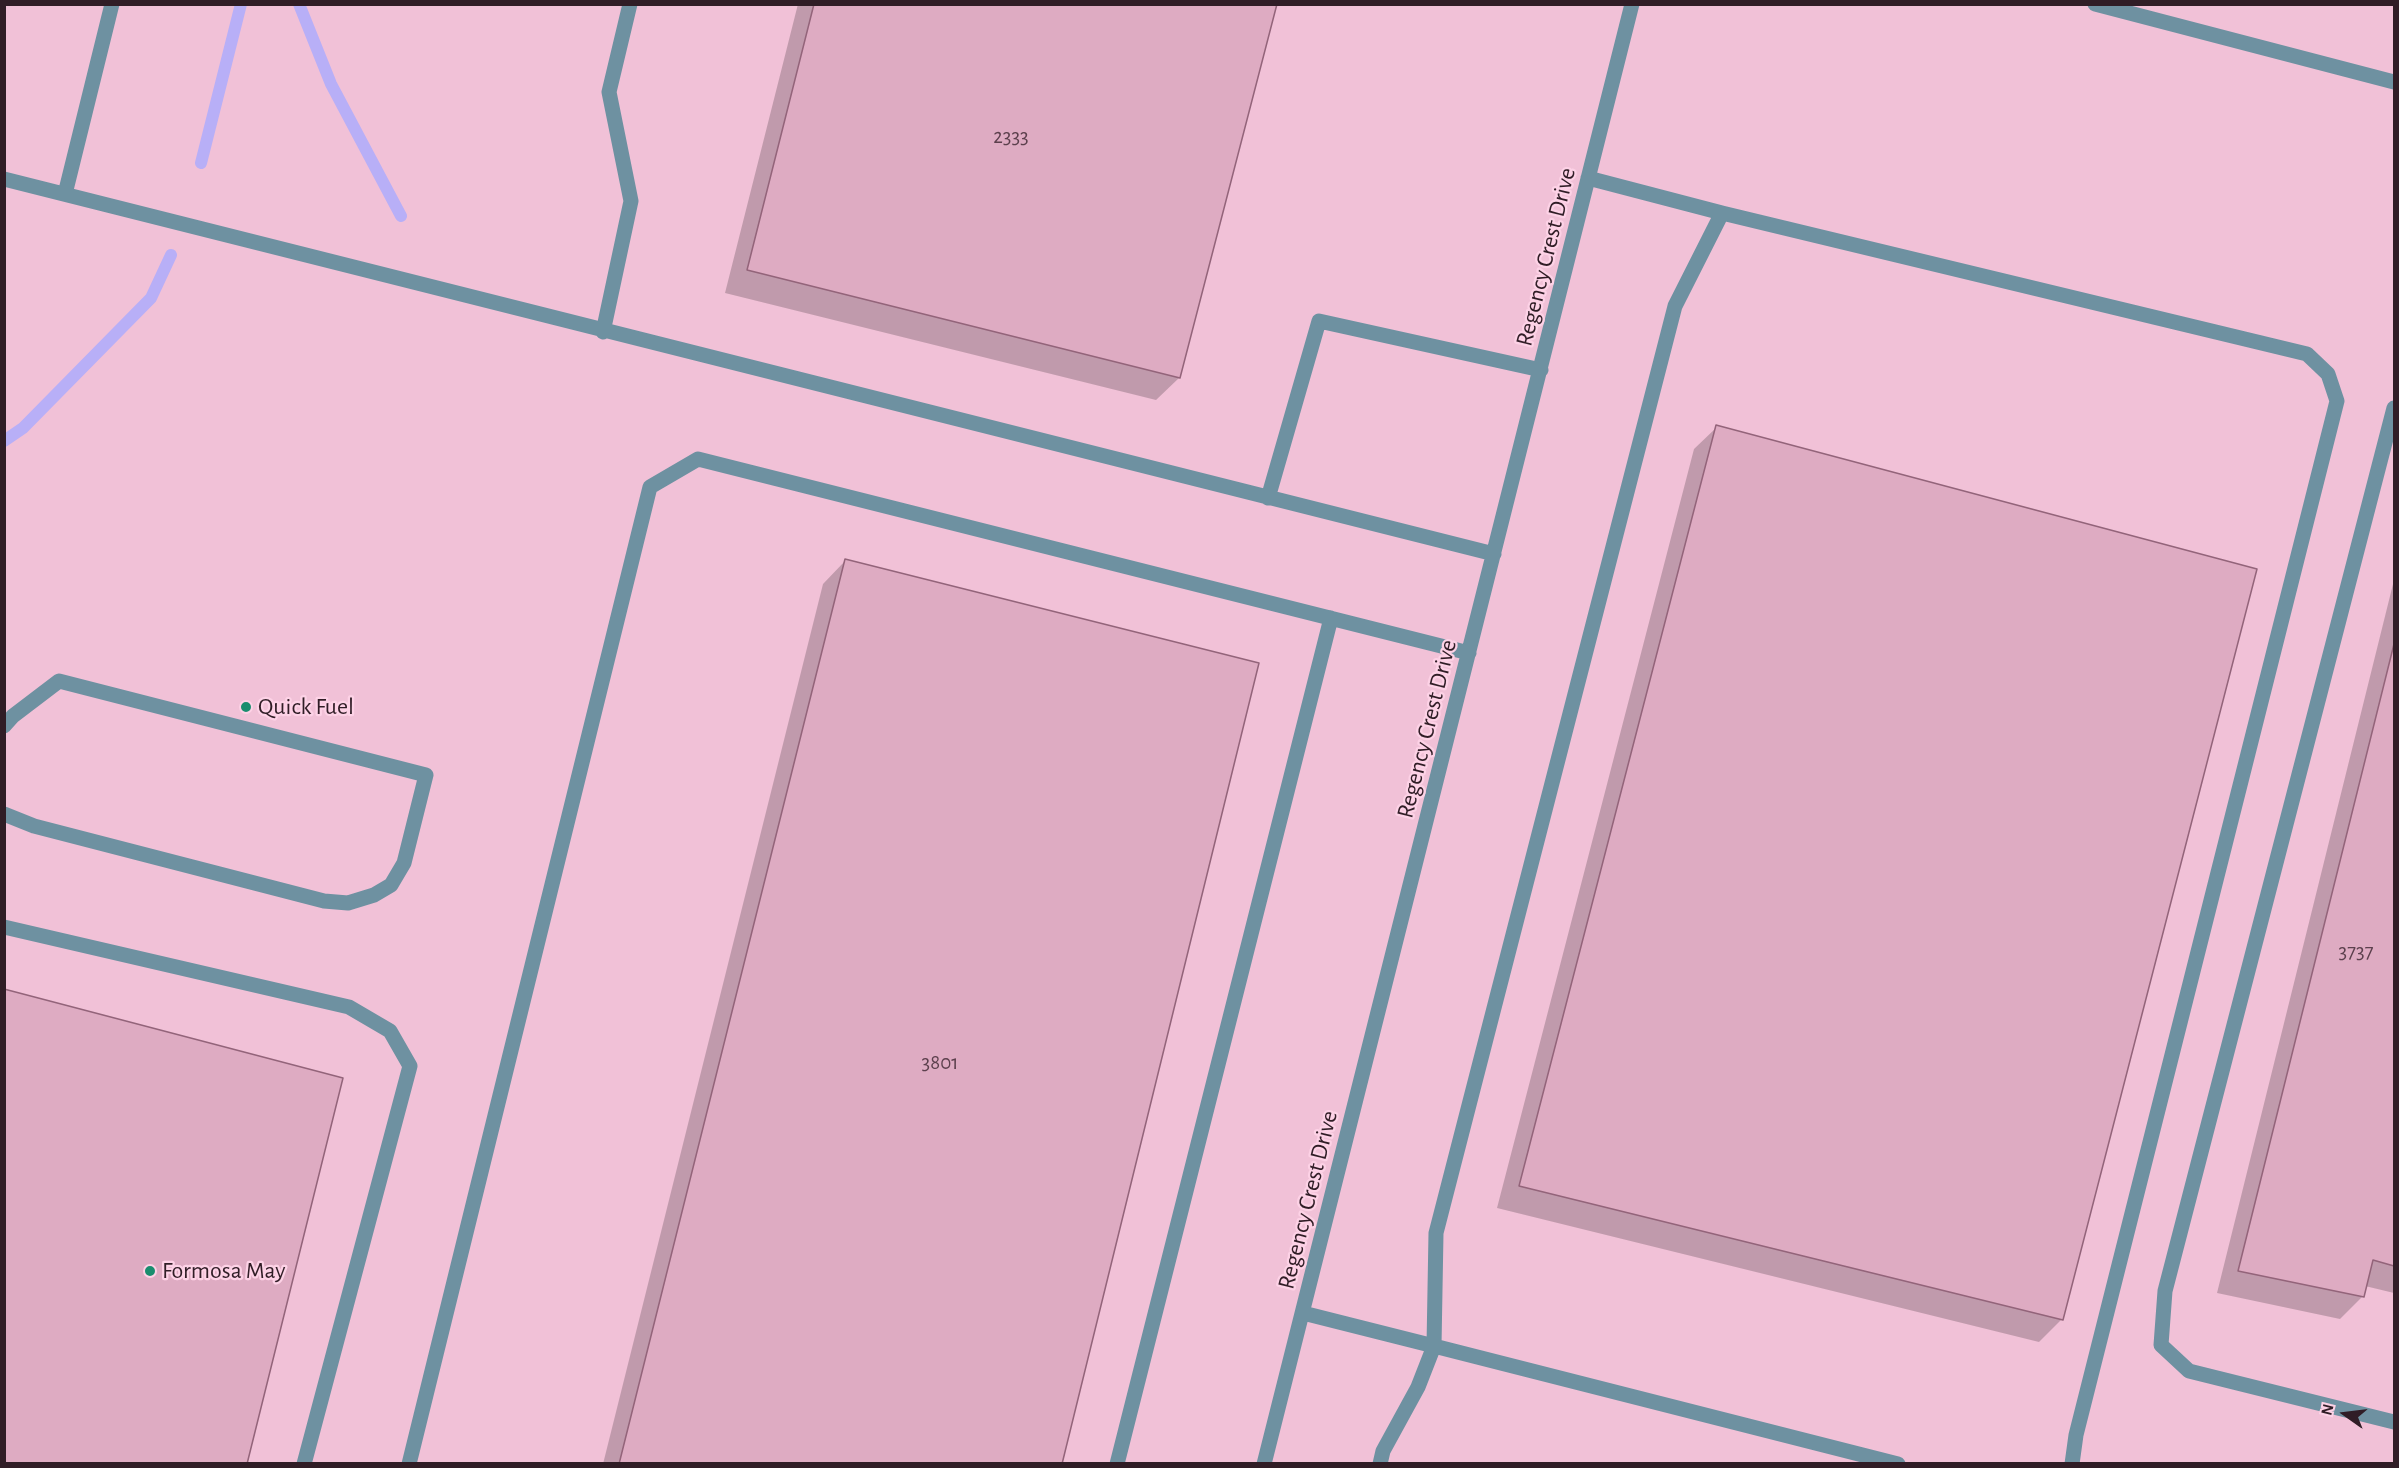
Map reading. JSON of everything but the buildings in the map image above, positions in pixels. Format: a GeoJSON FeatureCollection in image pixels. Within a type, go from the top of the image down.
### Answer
{"type":"FeatureCollection","features":[{"type":"Feature","properties":{"kind":"street"},"geometry":{"type":"LineString","coordinates":[[65,194],[112,4]]}},
{"type":"Feature","properties":{"kind":"street"},"geometry":{"type":"LineString","coordinates":[[603,332],[631,201],[609,92],[630,4]]}},
{"type":"Feature","properties":{"kind":"street","name":"Regency Crest Drive"},"geometry":{"type":"LineString","coordinates":[[1264,1464],[1632,4]]}},
{"type":"Feature","properties":{"kind":"street"},"geometry":{"type":"LineString","coordinates":[[2095,4],[2394,82]]}},
{"type":"Feature","properties":{"kind":"street"},"geometry":{"type":"LineString","coordinates":[[1588,178],[1722,213],[2307,354],[2328,374],[2337,401],[2076,1435],[2072,1464]]}},
{"type":"Feature","properties":{"kind":"street"},"geometry":{"type":"LineString","coordinates":[[4,179],[603,332],[1494,554]]}},
{"type":"Feature","properties":{"kind":"street"},"geometry":{"type":"LineString","coordinates":[[1380,1464],[1383,1451],[1418,1387],[1434,1346],[1436,1233],[1675,306],[1722,213]]}},
{"type":"Feature","properties":{"kind":"street"},"geometry":{"type":"LineString","coordinates":[[1268,498],[1318,321],[1541,370]]}},
{"type":"Feature","properties":{"kind":"street"},"geometry":{"type":"LineString","coordinates":[[2394,408],[2165,1291],[2161,1345],[2189,1371],[2394,1422]]}},
{"type":"Feature","properties":{"kind":"street"},"geometry":{"type":"LineString","coordinates":[[408,1464],[650,487],[698,459],[1470,653]]}},
{"type":"Feature","properties":{"kind":"street"},"geometry":{"type":"LineString","coordinates":[[1118,1464],[1331,618]]}},
{"type":"Feature","properties":{"kind":"street"},"geometry":{"type":"LineString","coordinates":[[4,726],[59,681],[426,775],[404,863],[391,885],[374,895],[348,903],[324,901],[34,826],[4,814]]}},
{"type":"Feature","properties":{"kind":"street"},"geometry":{"type":"LineString","coordinates":[[4,927],[349,1007],[390,1031],[410,1066],[304,1464]]}},
{"type":"Feature","properties":{"kind":"street"},"geometry":{"type":"LineString","coordinates":[[1303,1313],[1898,1464]]}},
{"type":"Feature","properties":{"kind":"shaded area"},"geometry":{"type":"Polygon","coordinates":[[[5,5],[2394,5],[2394,1463],[5,1463],[5,5]]]}},
{"type":"Feature","properties":{"kind":"waterway"},"geometry":{"type":"LineString","coordinates":[[201,163],[241,4]]}},
{"type":"Feature","properties":{"kind":"waterway"},"geometry":{"type":"LineString","coordinates":[[299,4],[331,84],[401,216]]}},
{"type":"Feature","properties":{"kind":"waterway"},"geometry":{"type":"LineString","coordinates":[[4,441],[23,428],[151,298],[171,255]]}},
{"type":"Feature","properties":{"kind":"place","name":"Quick Fuel"},"geometry":{"type":"Point","coordinates":[246,707]}},
{"type":"Feature","properties":{"kind":"place","name":"Formosa May"},"geometry":{"type":"Point","coordinates":[150,1271]}}]}
